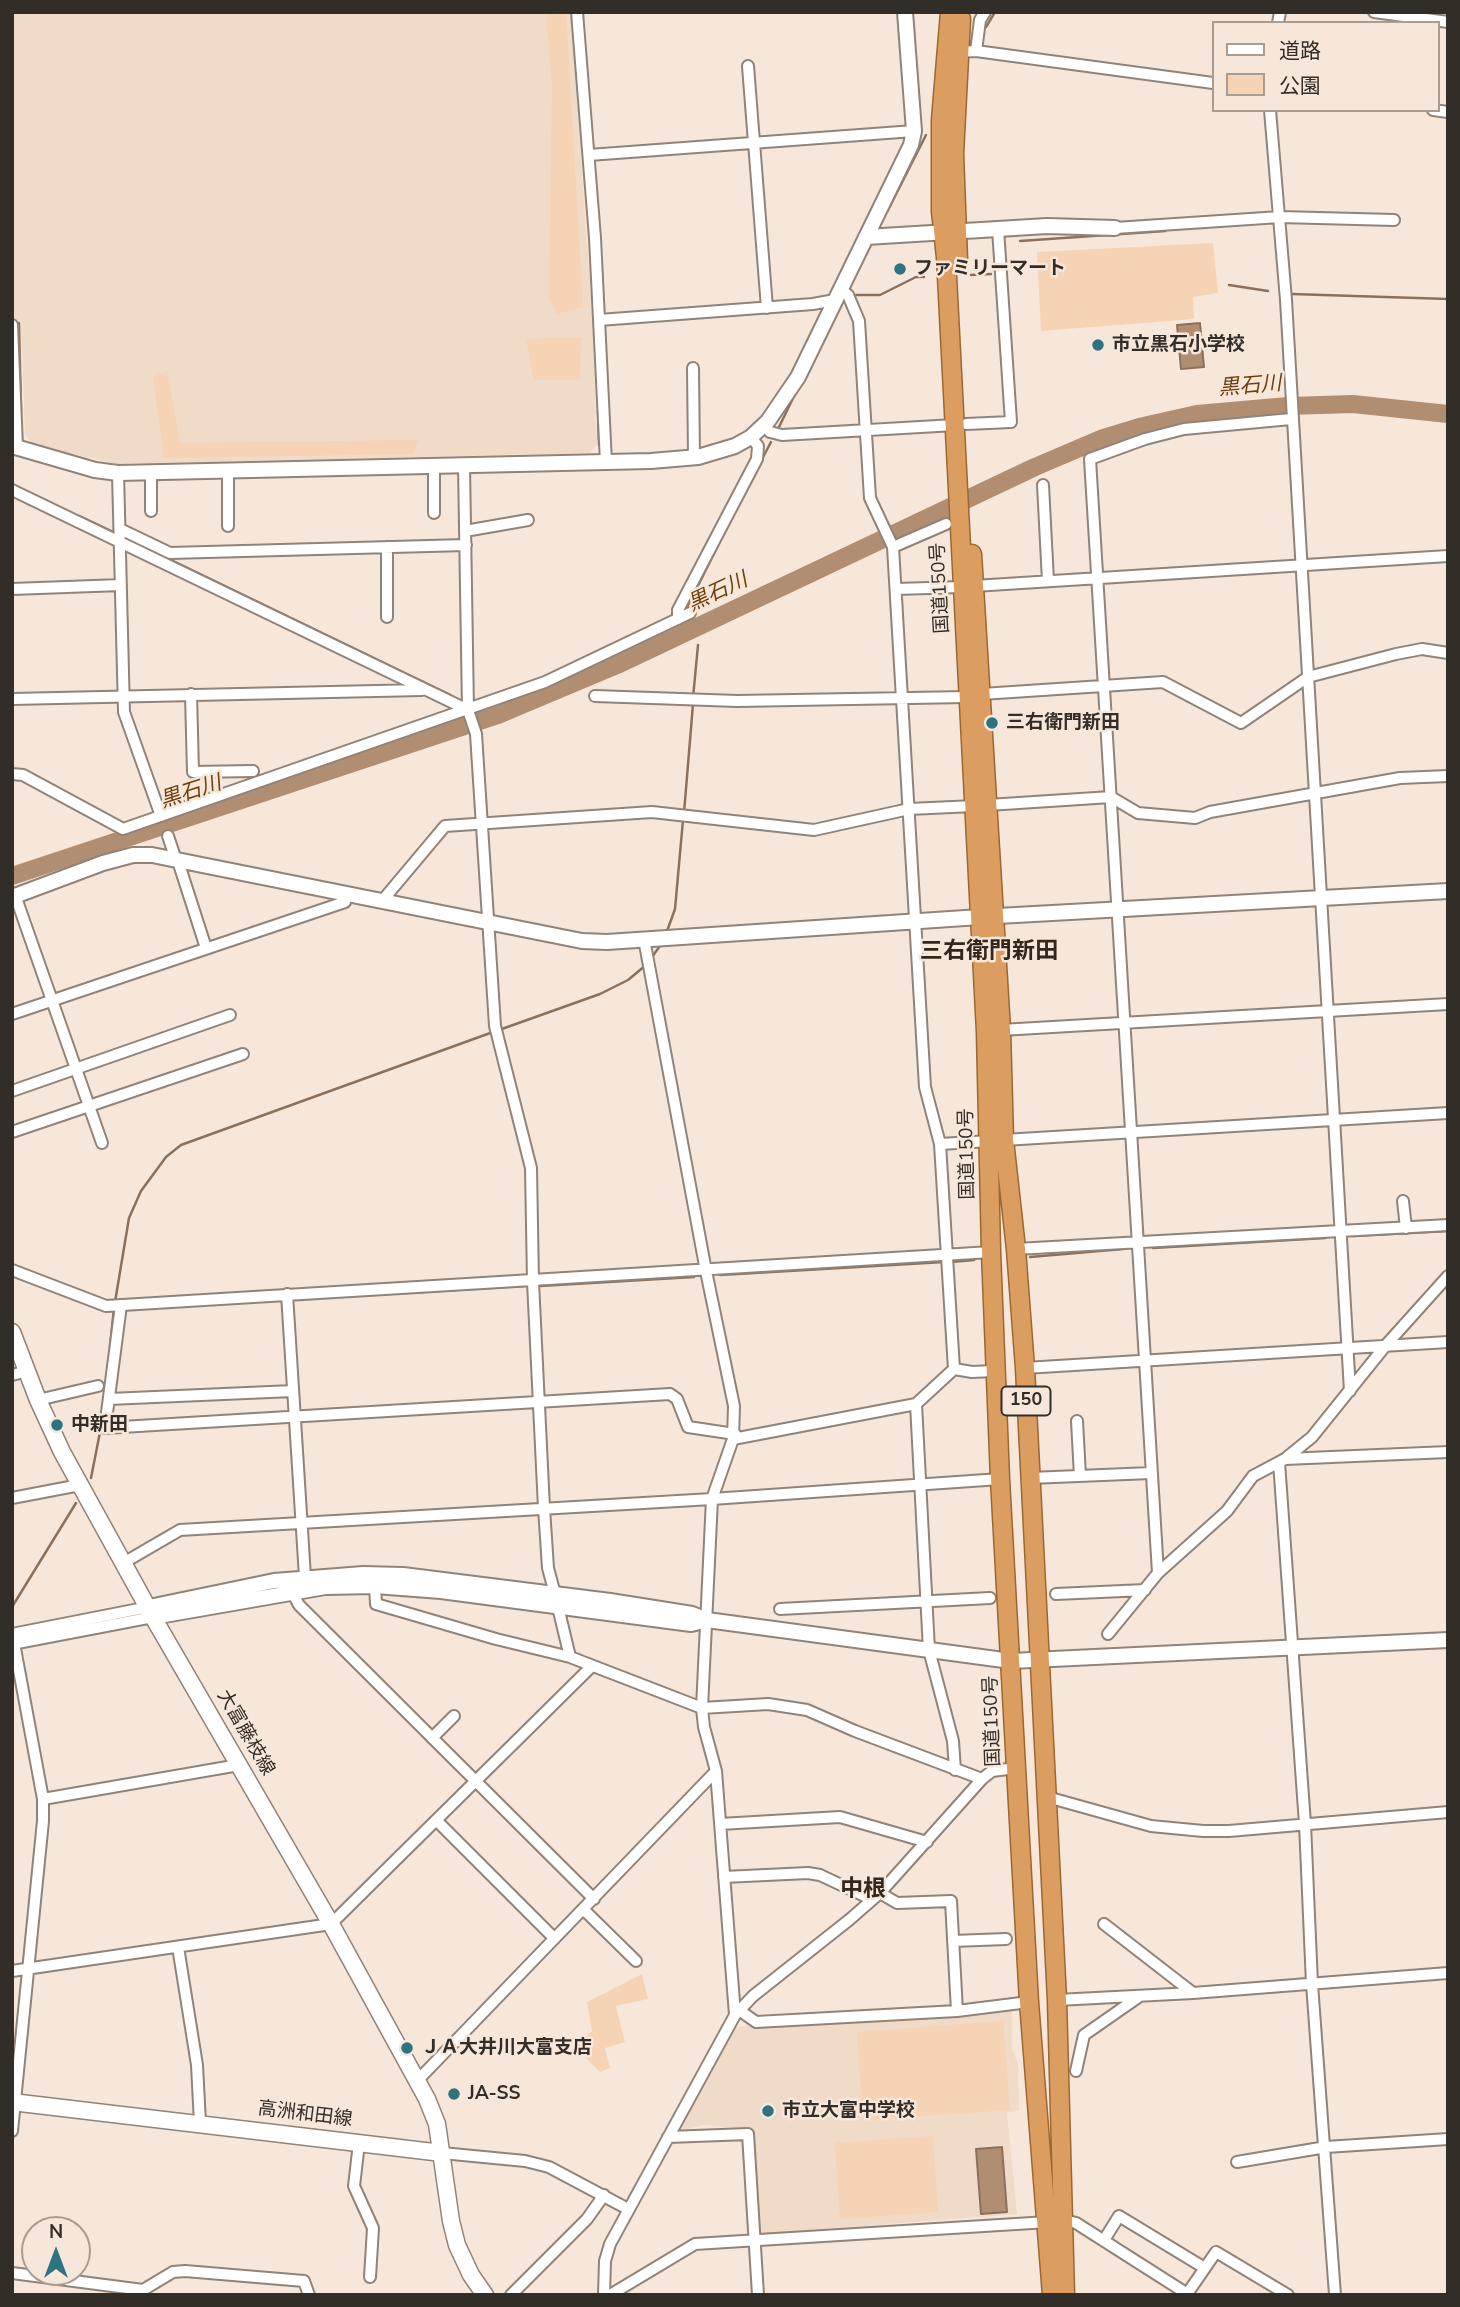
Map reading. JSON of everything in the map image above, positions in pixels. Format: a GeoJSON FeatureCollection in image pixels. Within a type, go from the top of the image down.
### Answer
{"type":"FeatureCollection","features":[{"type":"Feature","properties":{"kind":"highway","name":"国道150号"},"geometry":{"type":"LineString","coordinates":[[950,12],[943,73],[940,147],[941,211],[951,231]]}},
{"type":"Feature","properties":{"kind":"highway","name":"国道150号"},"geometry":{"type":"LineString","coordinates":[[961,12],[951,231],[963,486],[958,516],[968,586],[975,695],[997,1141],[1016,1249],[1025,1368],[1057,2000],[1052,2295]]}},
{"type":"Feature","properties":{"kind":"highway","name":"国道150号"},"geometry":{"type":"LineString","coordinates":[[987,917],[1001,1030],[990,1252],[994,1371],[1029,2002],[1065,2295]]}},
{"type":"Feature","properties":{"kind":"main road","name":"大富藤枝線"},"geometry":{"type":"LineString","coordinates":[[12,1332],[20,1373],[38,1400],[49,1427],[151,1612],[331,1924],[417,2081],[437,2124],[442,2153]]}},
{"type":"Feature","properties":{"kind":"main road","name":"高洲和田線"},"geometry":{"type":"LineString","coordinates":[[14,2103],[442,2153]]}},
{"type":"Feature","properties":{"kind":"main road"},"geometry":{"type":"LineString","coordinates":[[442,2153],[457,2245],[471,2275],[485,2295]]}},
{"type":"Feature","properties":{"kind":"street"},"geometry":{"type":"LineString","coordinates":[[577,12],[589,155],[606,462]]}},
{"type":"Feature","properties":{"kind":"street"},"geometry":{"type":"LineString","coordinates":[[12,325],[15,447],[95,470],[118,473],[606,462],[718,453],[751,437],[783,402],[798,377],[910,149],[914,131],[905,12]]}},
{"type":"Feature","properties":{"kind":"street"},"geometry":{"type":"LineString","coordinates":[[976,51],[980,20],[985,12]]}},
{"type":"Feature","properties":{"kind":"street"},"geometry":{"type":"LineString","coordinates":[[1374,12],[1448,22]]}},
{"type":"Feature","properties":{"kind":"street"},"geometry":{"type":"LineString","coordinates":[[958,52],[976,51],[1212,83]]}},
{"type":"Feature","properties":{"kind":"street"},"geometry":{"type":"LineString","coordinates":[[748,66],[767,308]]}},
{"type":"Feature","properties":{"kind":"street"},"geometry":{"type":"LineString","coordinates":[[1270,112],[1280,217],[1350,1391]]}},
{"type":"Feature","properties":{"kind":"street"},"geometry":{"type":"LineString","coordinates":[[589,155],[914,131]]}},
{"type":"Feature","properties":{"kind":"street"},"geometry":{"type":"LineString","coordinates":[[866,237],[1061,226],[1115,229],[1280,217],[1394,220]]}},
{"type":"Feature","properties":{"kind":"street"},"geometry":{"type":"LineString","coordinates":[[764,425],[770,432],[782,435],[1011,422],[998,229]]}},
{"type":"Feature","properties":{"kind":"street"},"geometry":{"type":"LineString","coordinates":[[599,320],[767,308],[848,295],[859,321],[870,498],[893,547],[925,1087],[940,1144],[954,1369]]}},
{"type":"Feature","properties":{"kind":"street"},"geometry":{"type":"LineString","coordinates":[[693,368],[694,457]]}},
{"type":"Feature","properties":{"kind":"street"},"geometry":{"type":"LineString","coordinates":[[1158,1573],[1090,458],[1184,429],[1291,417]]}},
{"type":"Feature","properties":{"kind":"street"},"geometry":{"type":"LineString","coordinates":[[12,774],[23,775],[123,829],[545,682],[684,616],[678,610],[757,459],[758,446],[751,437]]}},
{"type":"Feature","properties":{"kind":"street"},"geometry":{"type":"LineString","coordinates":[[464,465],[468,710],[476,734],[486,921],[496,1030],[531,1168],[533,1282],[548,1568],[570,1657]]}},
{"type":"Feature","properties":{"kind":"street"},"geometry":{"type":"LineString","coordinates":[[435,466],[435,513]]}},
{"type":"Feature","properties":{"kind":"street"},"geometry":{"type":"LineString","coordinates":[[228,470],[228,526]]}},
{"type":"Feature","properties":{"kind":"street"},"geometry":{"type":"LineString","coordinates":[[151,472],[151,512]]}},
{"type":"Feature","properties":{"kind":"street"},"geometry":{"type":"LineString","coordinates":[[118,473],[124,712],[161,816]]}},
{"type":"Feature","properties":{"kind":"street"},"geometry":{"type":"LineString","coordinates":[[1043,485],[1048,581]]}},
{"type":"Feature","properties":{"kind":"street"},"geometry":{"type":"LineString","coordinates":[[12,490],[120,536],[468,710]]}},
{"type":"Feature","properties":{"kind":"street"},"geometry":{"type":"LineString","coordinates":[[893,547],[958,516]]}},
{"type":"Feature","properties":{"kind":"street"},"geometry":{"type":"LineString","coordinates":[[466,531],[528,520]]}},
{"type":"Feature","properties":{"kind":"street"},"geometry":{"type":"LineString","coordinates":[[120,536],[170,553],[466,545]]}},
{"type":"Feature","properties":{"kind":"street"},"geometry":{"type":"LineString","coordinates":[[387,547],[387,617]]}},
{"type":"Feature","properties":{"kind":"street"},"geometry":{"type":"LineString","coordinates":[[896,589],[1448,556]]}},
{"type":"Feature","properties":{"kind":"street"},"geometry":{"type":"LineString","coordinates":[[12,589],[121,585]]}},
{"type":"Feature","properties":{"kind":"street"},"geometry":{"type":"LineString","coordinates":[[596,696],[902,699],[1163,682],[1241,723],[1308,677],[1422,649],[1448,653]]}},
{"type":"Feature","properties":{"kind":"street"},"geometry":{"type":"LineString","coordinates":[[12,699],[425,690]]}},
{"type":"Feature","properties":{"kind":"street"},"geometry":{"type":"LineString","coordinates":[[191,694],[193,772],[253,771]]}},
{"type":"Feature","properties":{"kind":"street"},"geometry":{"type":"LineString","coordinates":[[382,901],[445,826],[652,812],[814,830],[909,808],[1111,797],[1138,813],[1195,818],[1210,812],[1401,778],[1448,776]]}},
{"type":"Feature","properties":{"kind":"street"},"geometry":{"type":"LineString","coordinates":[[168,836],[206,948]]}},
{"type":"Feature","properties":{"kind":"street"},"geometry":{"type":"LineString","coordinates":[[102,1143],[14,896],[103,863],[133,855],[152,855],[582,941],[607,942],[914,921],[1448,891]]}},
{"type":"Feature","properties":{"kind":"street"},"geometry":{"type":"LineString","coordinates":[[12,1014],[345,902],[347,894]]}},
{"type":"Feature","properties":{"kind":"street"},"geometry":{"type":"LineString","coordinates":[[644,939],[734,1406],[734,1436],[712,1499],[702,1708],[704,1727],[716,1771],[737,2013]]}},
{"type":"Feature","properties":{"kind":"street"},"geometry":{"type":"LineString","coordinates":[[1001,1030],[1448,1004]]}},
{"type":"Feature","properties":{"kind":"street"},"geometry":{"type":"LineString","coordinates":[[12,1091],[229,1015]]}},
{"type":"Feature","properties":{"kind":"street"},"geometry":{"type":"LineString","coordinates":[[12,1132],[243,1054]]}},
{"type":"Feature","properties":{"kind":"street"},"geometry":{"type":"LineString","coordinates":[[940,1144],[1448,1113]]}},
{"type":"Feature","properties":{"kind":"street"},"geometry":{"type":"LineString","coordinates":[[1404,1201],[1406,1228]]}},
{"type":"Feature","properties":{"kind":"street"},"geometry":{"type":"LineString","coordinates":[[1016,1249],[1448,1225]]}},
{"type":"Feature","properties":{"kind":"street"},"geometry":{"type":"LineString","coordinates":[[12,1270],[106,1306],[117,1306],[706,1270],[947,1259],[990,1252]]}},
{"type":"Feature","properties":{"kind":"street"},"geometry":{"type":"LineString","coordinates":[[1108,1634],[1158,1573],[1227,1511],[1253,1476],[1282,1460],[1312,1437],[1386,1345],[1448,1276]]}},
{"type":"Feature","properties":{"kind":"street"},"geometry":{"type":"LineString","coordinates":[[287,1294],[305,1577]]}},
{"type":"Feature","properties":{"kind":"street"},"geometry":{"type":"LineString","coordinates":[[117,1306],[105,1428],[670,1394],[677,1399],[688,1427],[734,1436],[916,1404],[954,1369]]}},
{"type":"Feature","properties":{"kind":"street"},"geometry":{"type":"LineString","coordinates":[[1025,1368],[1448,1342]]}},
{"type":"Feature","properties":{"kind":"street"},"geometry":{"type":"LineString","coordinates":[[954,1369],[994,1371]]}},
{"type":"Feature","properties":{"kind":"street"},"geometry":{"type":"LineString","coordinates":[[38,1400],[98,1386]]}},
{"type":"Feature","properties":{"kind":"street"},"geometry":{"type":"LineString","coordinates":[[108,1399],[293,1391]]}},
{"type":"Feature","properties":{"kind":"street"},"geometry":{"type":"LineString","coordinates":[[916,1404],[929,1650],[953,1741],[955,1770]]}},
{"type":"Feature","properties":{"kind":"street"},"geometry":{"type":"LineString","coordinates":[[1077,1421],[1080,1476]]}},
{"type":"Feature","properties":{"kind":"street"},"geometry":{"type":"LineString","coordinates":[[1282,1460],[1448,1452]]}},
{"type":"Feature","properties":{"kind":"street"},"geometry":{"type":"LineString","coordinates":[[1282,1460],[1291,1648],[1305,1824],[1312,1984],[1335,2295]]}},
{"type":"Feature","properties":{"kind":"street"},"geometry":{"type":"LineString","coordinates":[[1030,1478],[1151,1473]]}},
{"type":"Feature","properties":{"kind":"street"},"geometry":{"type":"LineString","coordinates":[[125,1562],[180,1531],[1000,1479]]}},
{"type":"Feature","properties":{"kind":"street"},"geometry":{"type":"LineString","coordinates":[[12,1498],[80,1485]]}},
{"type":"Feature","properties":{"kind":"street"},"geometry":{"type":"LineString","coordinates":[[12,2131],[43,1821],[43,1799],[13,1641],[151,1612],[274,1581],[305,1577],[404,1575],[556,1600]]}},
{"type":"Feature","properties":{"kind":"street"},"geometry":{"type":"LineString","coordinates":[[151,1612],[325,1587],[375,1586],[692,1614],[707,1620],[1012,1661],[1448,1640]]}},
{"type":"Feature","properties":{"kind":"street"},"geometry":{"type":"LineString","coordinates":[[375,1586],[376,1604],[496,1639],[570,1657],[702,1708],[768,1704],[807,1710],[982,1779]]}},
{"type":"Feature","properties":{"kind":"street"},"geometry":{"type":"LineString","coordinates":[[1056,1594],[1145,1590]]}},
{"type":"Feature","properties":{"kind":"street"},"geometry":{"type":"LineString","coordinates":[[292,1592],[299,1605],[594,1899]]}},
{"type":"Feature","properties":{"kind":"street"},"geometry":{"type":"LineString","coordinates":[[780,1609],[990,1598]]}},
{"type":"Feature","properties":{"kind":"street"},"geometry":{"type":"LineString","coordinates":[[12,1971],[331,1924],[591,1667]]}},
{"type":"Feature","properties":{"kind":"street"},"geometry":{"type":"LineString","coordinates":[[432,1738],[454,1716]]}},
{"type":"Feature","properties":{"kind":"street"},"geometry":{"type":"LineString","coordinates":[[43,1799],[239,1765]]}},
{"type":"Feature","properties":{"kind":"street"},"geometry":{"type":"LineString","coordinates":[[604,2295],[605,2261],[610,2244],[737,2013],[753,1996],[875,1896],[982,1779],[992,1771],[1016,1768]]}},
{"type":"Feature","properties":{"kind":"street"},"geometry":{"type":"LineString","coordinates":[[417,2081],[716,1771]]}},
{"type":"Feature","properties":{"kind":"street"},"geometry":{"type":"LineString","coordinates":[[1047,1797],[1115,1817],[1164,1827],[1229,1831],[1448,1812]]}},
{"type":"Feature","properties":{"kind":"street"},"geometry":{"type":"LineString","coordinates":[[720,1824],[840,1817],[927,1842]]}},
{"type":"Feature","properties":{"kind":"street"},"geometry":{"type":"LineString","coordinates":[[436,1819],[554,1938]]}},
{"type":"Feature","properties":{"kind":"street"},"geometry":{"type":"LineString","coordinates":[[724,1877],[808,1873],[897,1903],[951,1900],[957,2011]]}},
{"type":"Feature","properties":{"kind":"street"},"geometry":{"type":"LineString","coordinates":[[583,1909],[636,1961]]}},
{"type":"Feature","properties":{"kind":"street"},"geometry":{"type":"LineString","coordinates":[[1104,1924],[1193,1993]]}},
{"type":"Feature","properties":{"kind":"street"},"geometry":{"type":"LineString","coordinates":[[953,1941],[1006,1939]]}},
{"type":"Feature","properties":{"kind":"street"},"geometry":{"type":"LineString","coordinates":[[178,1947],[197,2065],[200,2123]]}},
{"type":"Feature","properties":{"kind":"street"},"geometry":{"type":"LineString","coordinates":[[1057,2000],[1193,1993],[1448,1973]]}},
{"type":"Feature","properties":{"kind":"street"},"geometry":{"type":"LineString","coordinates":[[1076,2071],[1084,2035],[1140,1996]]}},
{"type":"Feature","properties":{"kind":"street"},"geometry":{"type":"LineString","coordinates":[[737,2013],[756,2022],[957,2011],[1029,2002]]}},
{"type":"Feature","properties":{"kind":"street"},"geometry":{"type":"LineString","coordinates":[[668,2137],[748,2134],[758,2295]]}},
{"type":"Feature","properties":{"kind":"street"},"geometry":{"type":"LineString","coordinates":[[1237,2162],[1326,2147],[1448,2139]]}},
{"type":"Feature","properties":{"kind":"street"},"geometry":{"type":"LineString","coordinates":[[359,2143],[354,2186],[373,2228],[370,2277]]}},
{"type":"Feature","properties":{"kind":"street"},"geometry":{"type":"LineString","coordinates":[[442,2153],[525,2161],[549,2168],[628,2209]]}},
{"type":"Feature","properties":{"kind":"street"},"geometry":{"type":"LineString","coordinates":[[511,2295],[587,2218],[604,2195]]}},
{"type":"Feature","properties":{"kind":"street"},"geometry":{"type":"LineString","coordinates":[[1104,2240],[1119,2216],[1203,2267]]}},
{"type":"Feature","properties":{"kind":"street"},"geometry":{"type":"LineString","coordinates":[[610,2295],[695,2244],[1054,2220],[1076,2222],[1188,2294],[1203,2267],[1216,2252],[1288,2295]]}},
{"type":"Feature","properties":{"kind":"street"},"geometry":{"type":"LineString","coordinates":[[12,2273],[143,2290],[173,2272],[185,2270],[304,2281],[309,2295]]}},
{"type":"Feature","properties":{"kind":"shaded area"},"geometry":{"type":"Polygon","coordinates":[[[12,12],[571,12],[592,313],[597,444],[590,453],[118,464],[33,445],[25,434],[21,323],[12,315],[12,12]]]}},
{"type":"Feature","properties":{"kind":"shaded area"},"geometry":{"type":"Polygon","coordinates":[[[1200,323],[1204,367],[1181,369],[1177,325],[1200,323]]]}},
{"type":"Feature","properties":{"kind":"shaded area"},"geometry":{"type":"Polygon","coordinates":[[[1012,2008],[1012,2048],[1018,2064],[1019,2110],[1007,2113],[1017,2214],[758,2234],[751,2129],[703,2125],[676,2132],[731,2027],[1012,2008]]]}},
{"type":"Feature","properties":{"kind":"shaded area"},"geometry":{"type":"Polygon","coordinates":[[[1002,2147],[1007,2212],[981,2214],[976,2149],[1002,2147]]]}},
{"type":"Feature","properties":{"kind":"green space"},"geometry":{"type":"Polygon","coordinates":[[[546,12],[566,12],[583,307],[556,314],[549,296],[552,83],[546,12]]]}},
{"type":"Feature","properties":{"kind":"green space"},"geometry":{"type":"Polygon","coordinates":[[[1213,243],[1218,293],[1193,297],[1194,319],[1041,331],[1037,252],[1213,243]]]}},
{"type":"Feature","properties":{"kind":"green space"},"geometry":{"type":"Polygon","coordinates":[[[581,337],[580,380],[534,380],[526,339],[581,337]]]}},
{"type":"Feature","properties":{"kind":"green space"},"geometry":{"type":"Polygon","coordinates":[[[167,371],[180,443],[418,440],[413,454],[164,458],[153,377],[167,371]]]}},
{"type":"Feature","properties":{"kind":"green space"},"geometry":{"type":"Polygon","coordinates":[[[642,1974],[648,1999],[616,2006],[625,2042],[605,2048],[610,2068],[600,2072],[575,2047],[592,2031],[587,2002],[642,1974]]]}},
{"type":"Feature","properties":{"kind":"green space"},"geometry":{"type":"Polygon","coordinates":[[[1003,2021],[1010,2110],[863,2120],[857,2032],[1003,2021]]]}},
{"type":"Feature","properties":{"kind":"green space"},"geometry":{"type":"Polygon","coordinates":[[[933,2136],[938,2212],[840,2219],[835,2143],[933,2136]]]}},
{"type":"Feature","properties":{"kind":"waterway"},"geometry":{"type":"LineString","coordinates":[[986,27],[995,12]]}},
{"type":"Feature","properties":{"kind":"waterway"},"geometry":{"type":"LineString","coordinates":[[887,212],[926,135]]}},
{"type":"Feature","properties":{"kind":"waterway"},"geometry":{"type":"LineString","coordinates":[[1020,241],[1165,231]]}},
{"type":"Feature","properties":{"kind":"waterway"},"geometry":{"type":"LineString","coordinates":[[971,275],[991,274]]}},
{"type":"Feature","properties":{"kind":"waterway"},"geometry":{"type":"LineString","coordinates":[[856,295],[880,295],[916,277],[924,277]]}},
{"type":"Feature","properties":{"kind":"waterway"},"geometry":{"type":"LineString","coordinates":[[1229,285],[1268,291]]}},
{"type":"Feature","properties":{"kind":"waterway"},"geometry":{"type":"LineString","coordinates":[[1292,294],[1448,299]]}},
{"type":"Feature","properties":{"kind":"waterway"},"geometry":{"type":"LineString","coordinates":[[19,323],[21,411]]}},
{"type":"Feature","properties":{"kind":"waterway"},"geometry":{"type":"LineString","coordinates":[[778,429],[798,388]]}},
{"type":"Feature","properties":{"kind":"waterway","name":"黒石川"},"geometry":{"type":"LineString","coordinates":[[12,876],[498,715],[617,665],[1035,467],[1103,438],[1197,414],[1288,406],[1353,404],[1448,414]]}},
{"type":"Feature","properties":{"kind":"waterway"},"geometry":{"type":"LineString","coordinates":[[598,410],[599,445]]}},
{"type":"Feature","properties":{"kind":"waterway"},"geometry":{"type":"LineString","coordinates":[[761,461],[771,442]]}},
{"type":"Feature","properties":{"kind":"waterway"},"geometry":{"type":"LineString","coordinates":[[79,516],[117,534]]}},
{"type":"Feature","properties":{"kind":"waterway"},"geometry":{"type":"LineString","coordinates":[[686,610],[731,519]]}},
{"type":"Feature","properties":{"kind":"waterway"},"geometry":{"type":"LineString","coordinates":[[123,537],[450,695]]}},
{"type":"Feature","properties":{"kind":"waterway","name":"黒石川"},"geometry":{"type":"LineString","coordinates":[[689,616],[695,635]]}},
{"type":"Feature","properties":{"kind":"waterway"},"geometry":{"type":"LineString","coordinates":[[693,698],[698,645]]}},
{"type":"Feature","properties":{"kind":"waterway"},"geometry":{"type":"LineString","coordinates":[[684,813],[693,704]]}},
{"type":"Feature","properties":{"kind":"waterway","name":"黒石川"},"geometry":{"type":"LineString","coordinates":[[480,710],[483,714],[498,715]]}},
{"type":"Feature","properties":{"kind":"waterway"},"geometry":{"type":"LineString","coordinates":[[666,934],[675,909],[683,820]]}},
{"type":"Feature","properties":{"kind":"waterway"},"geometry":{"type":"LineString","coordinates":[[652,957],[662,943]]}},
{"type":"Feature","properties":{"kind":"waterway"},"geometry":{"type":"LineString","coordinates":[[499,1030],[600,994],[628,980],[646,965]]}},
{"type":"Feature","properties":{"kind":"waterway"},"geometry":{"type":"LineString","coordinates":[[115,1302],[129,1218],[141,1191],[166,1157],[181,1145],[493,1032]]}},
{"type":"Feature","properties":{"kind":"waterway"},"geometry":{"type":"LineString","coordinates":[[1353,1236],[1448,1231]]}},
{"type":"Feature","properties":{"kind":"waterway"},"geometry":{"type":"LineString","coordinates":[[1153,1248],[1325,1238]]}},
{"type":"Feature","properties":{"kind":"waterway"},"geometry":{"type":"LineString","coordinates":[[1030,1257],[1123,1249]]}},
{"type":"Feature","properties":{"kind":"waterway"},"geometry":{"type":"LineString","coordinates":[[951,1262],[974,1260]]}},
{"type":"Feature","properties":{"kind":"waterway"},"geometry":{"type":"LineString","coordinates":[[720,1275],[944,1262]]}},
{"type":"Feature","properties":{"kind":"waterway"},"geometry":{"type":"LineString","coordinates":[[540,1286],[694,1277]]}},
{"type":"Feature","properties":{"kind":"waterway"},"geometry":{"type":"LineString","coordinates":[[354,1296],[524,1286]]}},
{"type":"Feature","properties":{"kind":"waterway"},"geometry":{"type":"LineString","coordinates":[[110,1347],[114,1308]]}},
{"type":"Feature","properties":{"kind":"waterway"},"geometry":{"type":"LineString","coordinates":[[91,1478],[101,1427]]}},
{"type":"Feature","properties":{"kind":"waterway"},"geometry":{"type":"LineString","coordinates":[[12,1607],[76,1503]]}},
{"type":"Feature","properties":{"kind":"place","name":"ファミリーマート"},"geometry":{"type":"Point","coordinates":[900,269]}},
{"type":"Feature","properties":{"kind":"place","name":"市立黒石小学校"},"geometry":{"type":"Point","coordinates":[1098,345]}},
{"type":"Feature","properties":{"kind":"place","name":"三右衛門新田"},"geometry":{"type":"Point","coordinates":[992,723]}},
{"type":"Feature","properties":{"kind":"place","name":"中新田"},"geometry":{"type":"Point","coordinates":[57,1425]}},
{"type":"Feature","properties":{"kind":"place","name":"ＪＡ大井川大富支店"},"geometry":{"type":"Point","coordinates":[407,2048]}},
{"type":"Feature","properties":{"kind":"place","name":"JA-SS"},"geometry":{"type":"Point","coordinates":[454,2094]}},
{"type":"Feature","properties":{"kind":"place","name":"市立大富中学校"},"geometry":{"type":"Point","coordinates":[768,2111]}},
{"type":"Feature","properties":{"kind":"district","name":"三右衛門新田"},"geometry":{"type":"Point","coordinates":[989,952]}},
{"type":"Feature","properties":{"kind":"district","name":"中根"},"geometry":{"type":"Point","coordinates":[863,1890]}}]}
